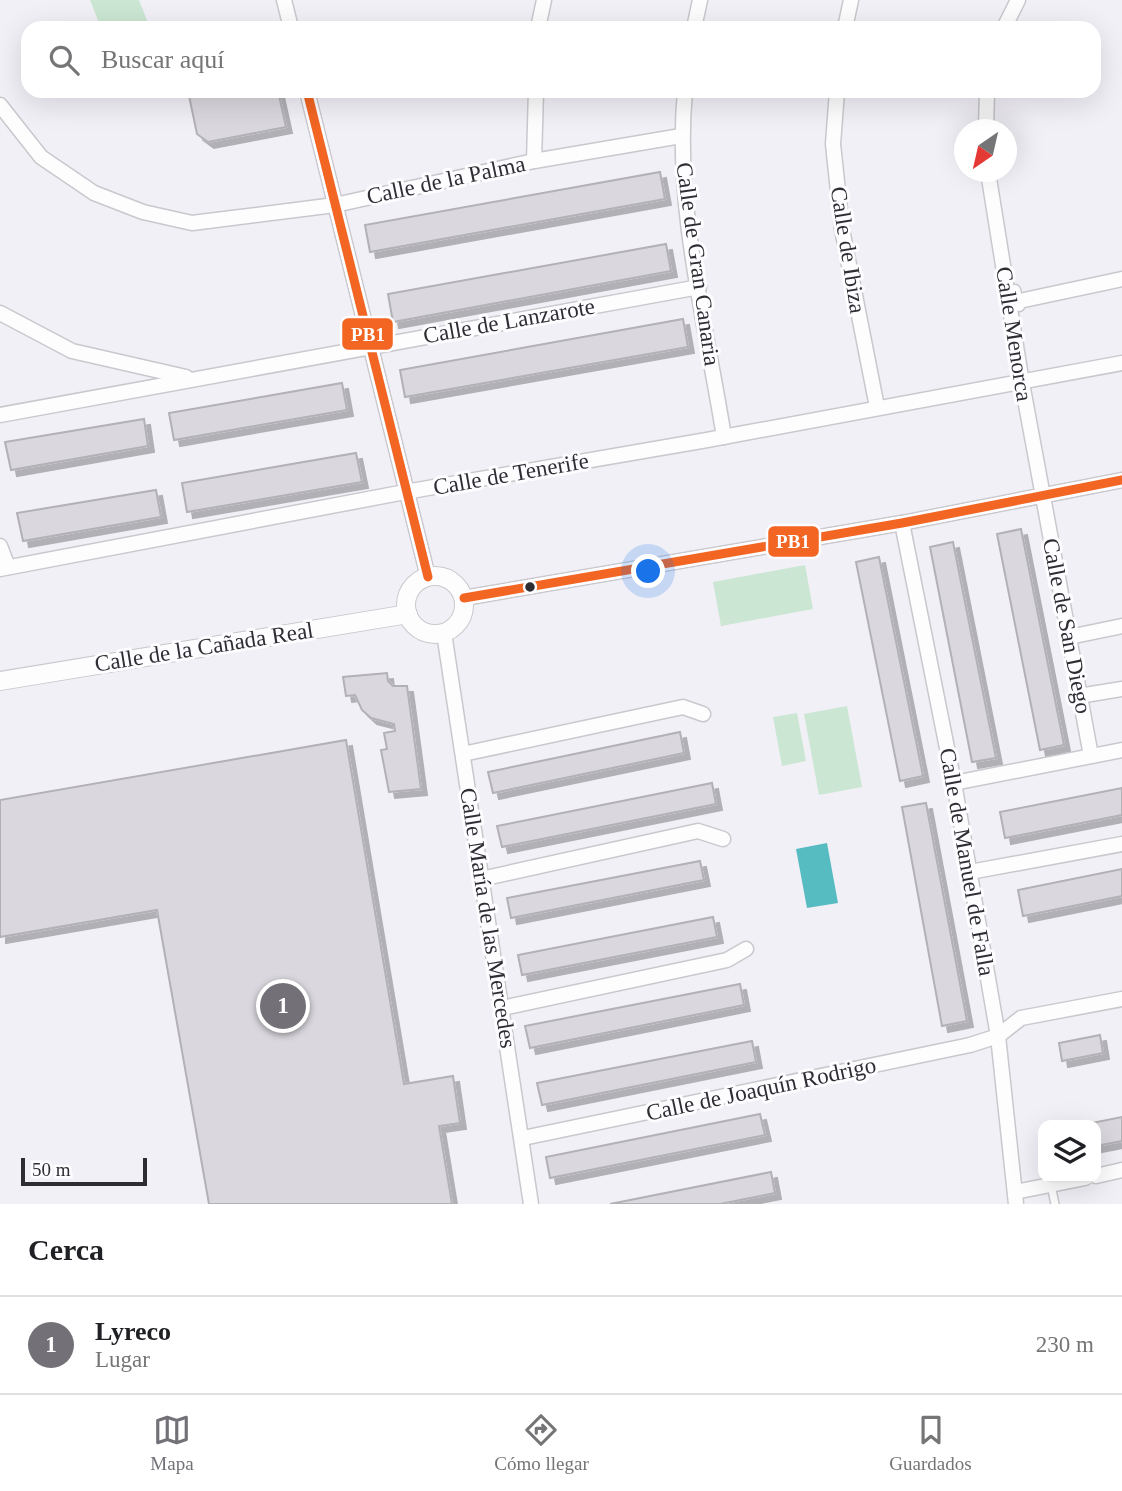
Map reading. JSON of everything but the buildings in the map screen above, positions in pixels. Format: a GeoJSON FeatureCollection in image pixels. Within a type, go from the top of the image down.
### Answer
{"type":"FeatureCollection","features":[{"type":"Feature","properties":{"kind":"street"},"geometry":{"type":"LineString","coordinates":[[284,0],[289,21]]}},
{"type":"Feature","properties":{"kind":"street"},"geometry":{"type":"LineString","coordinates":[[540,21],[544,0]]}},
{"type":"Feature","properties":{"kind":"street"},"geometry":{"type":"LineString","coordinates":[[696,21],[700,0]]}},
{"type":"Feature","properties":{"kind":"street"},"geometry":{"type":"LineString","coordinates":[[846,21],[851,0]]}},
{"type":"Feature","properties":{"kind":"street"},"geometry":{"type":"LineString","coordinates":[[1008,21],[1018,0]]}},
{"type":"Feature","properties":{"kind":"street"},"geometry":{"type":"LineString","coordinates":[[309,98],[428,577]]}},
{"type":"Feature","properties":{"kind":"street"},"geometry":{"type":"LineString","coordinates":[[534,161],[536,98]]}},
{"type":"Feature","properties":{"kind":"street","name":"Calle de Gran Canaria"},"geometry":{"type":"LineString","coordinates":[[684,98],[681,136],[699,286],[724,437]]}},
{"type":"Feature","properties":{"kind":"street","name":"Calle de Ibiza"},"geometry":{"type":"LineString","coordinates":[[836,98],[833,144],[842,229],[877,407]]}},
{"type":"Feature","properties":{"kind":"street"},"geometry":{"type":"LineString","coordinates":[[986,119],[987,98]]}},
{"type":"Feature","properties":{"kind":"street","name":"Calle de la Palma"},"geometry":{"type":"LineString","coordinates":[[0,105],[41,157],[94,193],[143,212],[192,223],[335,205],[534,161],[681,136]]}},
{"type":"Feature","properties":{"kind":"street","name":"Calle Menorca"},"geometry":{"type":"LineString","coordinates":[[990,182],[1042,496]]}},
{"type":"Feature","properties":{"kind":"street"},"geometry":{"type":"LineString","coordinates":[[1007,292],[1015,290],[1019,306],[1020,299],[1122,279]]}},
{"type":"Feature","properties":{"kind":"street","name":"Calle de Lanzarote"},"geometry":{"type":"LineString","coordinates":[[0,415],[699,286]]}},
{"type":"Feature","properties":{"kind":"street","name":"Calle de Lanzarote"},"geometry":{"type":"LineString","coordinates":[[0,313],[72,351],[128,366],[195,379]]}},
{"type":"Feature","properties":{"kind":"street","name":"Calle de Tenerife"},"geometry":{"type":"LineString","coordinates":[[4,568],[405,492],[724,437],[1122,363]]}},
{"type":"Feature","properties":{"kind":"street"},"geometry":{"type":"LineString","coordinates":[[464,598],[902,523],[1122,480]]}},
{"type":"Feature","properties":{"kind":"street","name":"Calle de San Diego"},"geometry":{"type":"LineString","coordinates":[[1042,496],[1091,756]]}},
{"type":"Feature","properties":{"kind":"street","name":"Calle de Manuel de Falla"},"geometry":{"type":"LineString","coordinates":[[902,523],[954,783],[998,1036],[1016,1198]]}},
{"type":"Feature","properties":{"kind":"street"},"geometry":{"type":"LineString","coordinates":[[0,546],[4,568]]}},
{"type":"Feature","properties":{"kind":"street"},"geometry":{"type":"LineString","coordinates":[[428,577],[450,580],[464,598],[464,613],[457,625],[444,633],[422,631],[408,614],[407,599],[414,585],[428,577]]}},
{"type":"Feature","properties":{"kind":"street","name":"Calle de la Cañada Real"},"geometry":{"type":"LineString","coordinates":[[0,681],[408,614]]}},
{"type":"Feature","properties":{"kind":"street"},"geometry":{"type":"LineString","coordinates":[[1069,637],[1122,626]]}},
{"type":"Feature","properties":{"kind":"street","name":"Calle María de las Mercedes"},"geometry":{"type":"LineString","coordinates":[[444,633],[531,1204]]}},
{"type":"Feature","properties":{"kind":"street"},"geometry":{"type":"LineString","coordinates":[[1079,696],[1122,689]]}},
{"type":"Feature","properties":{"kind":"street"},"geometry":{"type":"LineString","coordinates":[[463,754],[683,707],[704,714]]}},
{"type":"Feature","properties":{"kind":"street"},"geometry":{"type":"LineString","coordinates":[[954,783],[1122,750]]}},
{"type":"Feature","properties":{"kind":"street"},"geometry":{"type":"LineString","coordinates":[[481,879],[698,831],[723,839]]}},
{"type":"Feature","properties":{"kind":"street"},"geometry":{"type":"LineString","coordinates":[[970,872],[1122,844]]}},
{"type":"Feature","properties":{"kind":"street"},"geometry":{"type":"LineString","coordinates":[[502,1008],[727,960],[746,949]]}},
{"type":"Feature","properties":{"kind":"street","name":"Calle de Joaquín Rodrigo"},"geometry":{"type":"LineString","coordinates":[[523,1138],[970,1045],[998,1036],[1021,1018],[1122,999]]}},
{"type":"Feature","properties":{"kind":"street"},"geometry":{"type":"LineString","coordinates":[[1101,1175],[1122,1170]]}},
{"type":"Feature","properties":{"kind":"street"},"geometry":{"type":"LineString","coordinates":[[1016,1198],[1061,1183]]}},
{"type":"Feature","properties":{"kind":"lane"},"geometry":{"type":"LineString","coordinates":[[1051,1185],[1055,1204]]}},
{"type":"Feature","properties":{"kind":"green space"},"geometry":{"type":"Polygon","coordinates":[[[90,0],[139,0],[147,21],[98,21],[90,0]]]}},
{"type":"Feature","properties":{"kind":"green space"},"geometry":{"type":"Polygon","coordinates":[[[805,565],[813,609],[721,626],[713,582],[805,565]]]}},
{"type":"Feature","properties":{"kind":"green space"},"geometry":{"type":"Polygon","coordinates":[[[847,706],[862,787],[819,795],[804,714],[847,706]]]}},
{"type":"Feature","properties":{"kind":"green space"},"geometry":{"type":"Polygon","coordinates":[[[797,713],[806,761],[782,766],[773,717],[797,713]]]}},
{"type":"Feature","properties":{"kind":"water"},"geometry":{"type":"Polygon","coordinates":[[[827,843],[838,903],[807,908],[796,849],[827,843]]]}},
{"type":"Feature","properties":{"kind":"transit line","name":"PB1"},"geometry":{"type":"LineString","coordinates":[[309,98],[428,577]]}},
{"type":"Feature","properties":{"kind":"transit line","name":"PB1"},"geometry":{"type":"LineString","coordinates":[[464,598],[902,523],[1122,480]]}},
{"type":"Feature","properties":{"kind":"place","name":"Lyreco"},"geometry":{"type":"Point","coordinates":[283,1006]}}]}
